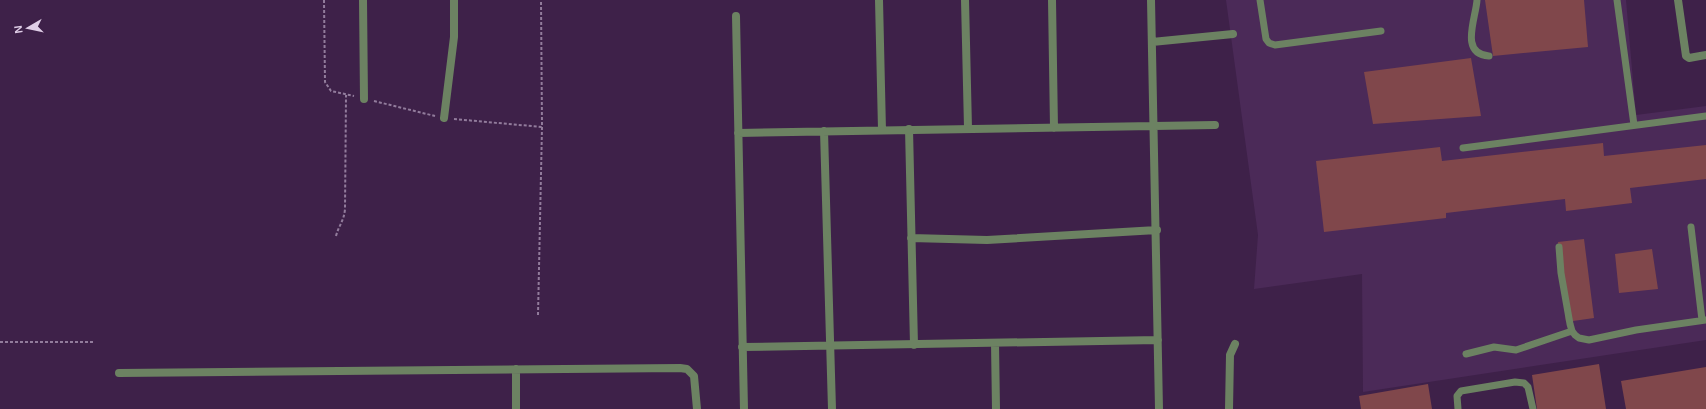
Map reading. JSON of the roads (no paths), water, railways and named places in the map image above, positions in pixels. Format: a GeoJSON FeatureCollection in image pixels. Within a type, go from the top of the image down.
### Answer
{"type":"FeatureCollection","features":[{"type":"Feature","properties":{"kind":"street"},"geometry":{"type":"LineString","coordinates":[[363,0],[364,99]]}},
{"type":"Feature","properties":{"kind":"street"},"geometry":{"type":"LineString","coordinates":[[444,118],[454,37],[454,0]]}},
{"type":"Feature","properties":{"kind":"street"},"geometry":{"type":"LineString","coordinates":[[879,0],[882,130]]}},
{"type":"Feature","properties":{"kind":"street"},"geometry":{"type":"LineString","coordinates":[[965,0],[968,128]]}},
{"type":"Feature","properties":{"kind":"street"},"geometry":{"type":"LineString","coordinates":[[1052,0],[1054,128]]}},
{"type":"Feature","properties":{"kind":"street"},"geometry":{"type":"LineString","coordinates":[[1151,0],[1159,409]]}},
{"type":"Feature","properties":{"kind":"street"},"geometry":{"type":"LineString","coordinates":[[1678,0],[1686,56],[1690,58],[1706,56]]}},
{"type":"Feature","properties":{"kind":"street"},"geometry":{"type":"LineString","coordinates":[[736,16],[744,409]]}},
{"type":"Feature","properties":{"kind":"street"},"geometry":{"type":"LineString","coordinates":[[1152,42],[1233,34]]}},
{"type":"Feature","properties":{"kind":"street"},"geometry":{"type":"LineString","coordinates":[[738,133],[1214,125]]}},
{"type":"Feature","properties":{"kind":"street"},"geometry":{"type":"LineString","coordinates":[[909,129],[914,345]]}},
{"type":"Feature","properties":{"kind":"street"},"geometry":{"type":"LineString","coordinates":[[824,131],[832,409]]}},
{"type":"Feature","properties":{"kind":"street"},"geometry":{"type":"LineString","coordinates":[[911,238],[987,240],[1156,230]]}},
{"type":"Feature","properties":{"kind":"street"},"geometry":{"type":"LineString","coordinates":[[742,347],[1158,340]]}},
{"type":"Feature","properties":{"kind":"street"},"geometry":{"type":"LineString","coordinates":[[995,343],[996,409]]}},
{"type":"Feature","properties":{"kind":"street"},"geometry":{"type":"LineString","coordinates":[[1229,409],[1230,355],[1235,344]]}},
{"type":"Feature","properties":{"kind":"street"},"geometry":{"type":"LineString","coordinates":[[516,369],[516,409]]}},
{"type":"Feature","properties":{"kind":"street"},"geometry":{"type":"LineString","coordinates":[[119,373],[516,369],[687,369],[693,373],[695,378],[697,409]]}},
{"type":"Feature","properties":{"kind":"lane"},"geometry":{"type":"LineString","coordinates":[[1260,0],[1266,39],[1269,43],[1276,45],[1381,31]]}},
{"type":"Feature","properties":{"kind":"lane"},"geometry":{"type":"LineString","coordinates":[[1477,0],[1471,37],[1474,47],[1478,53],[1483,56],[1489,56]]}},
{"type":"Feature","properties":{"kind":"lane"},"geometry":{"type":"LineString","coordinates":[[1617,0],[1634,125]]}},
{"type":"Feature","properties":{"kind":"lane"},"geometry":{"type":"LineString","coordinates":[[1463,148],[1706,116]]}},
{"type":"Feature","properties":{"kind":"lane"},"geometry":{"type":"LineString","coordinates":[[1559,247],[1561,273],[1572,332],[1579,338],[1595,339],[1636,330],[1704,320],[1691,227]]}},
{"type":"Feature","properties":{"kind":"lane"},"geometry":{"type":"LineString","coordinates":[[1466,354],[1494,347],[1516,350],[1572,332]]}},
{"type":"Feature","properties":{"kind":"lane"},"geometry":{"type":"LineString","coordinates":[[1458,409],[1458,396],[1461,391],[1516,382],[1524,383],[1528,387],[1533,409]]}}]}
